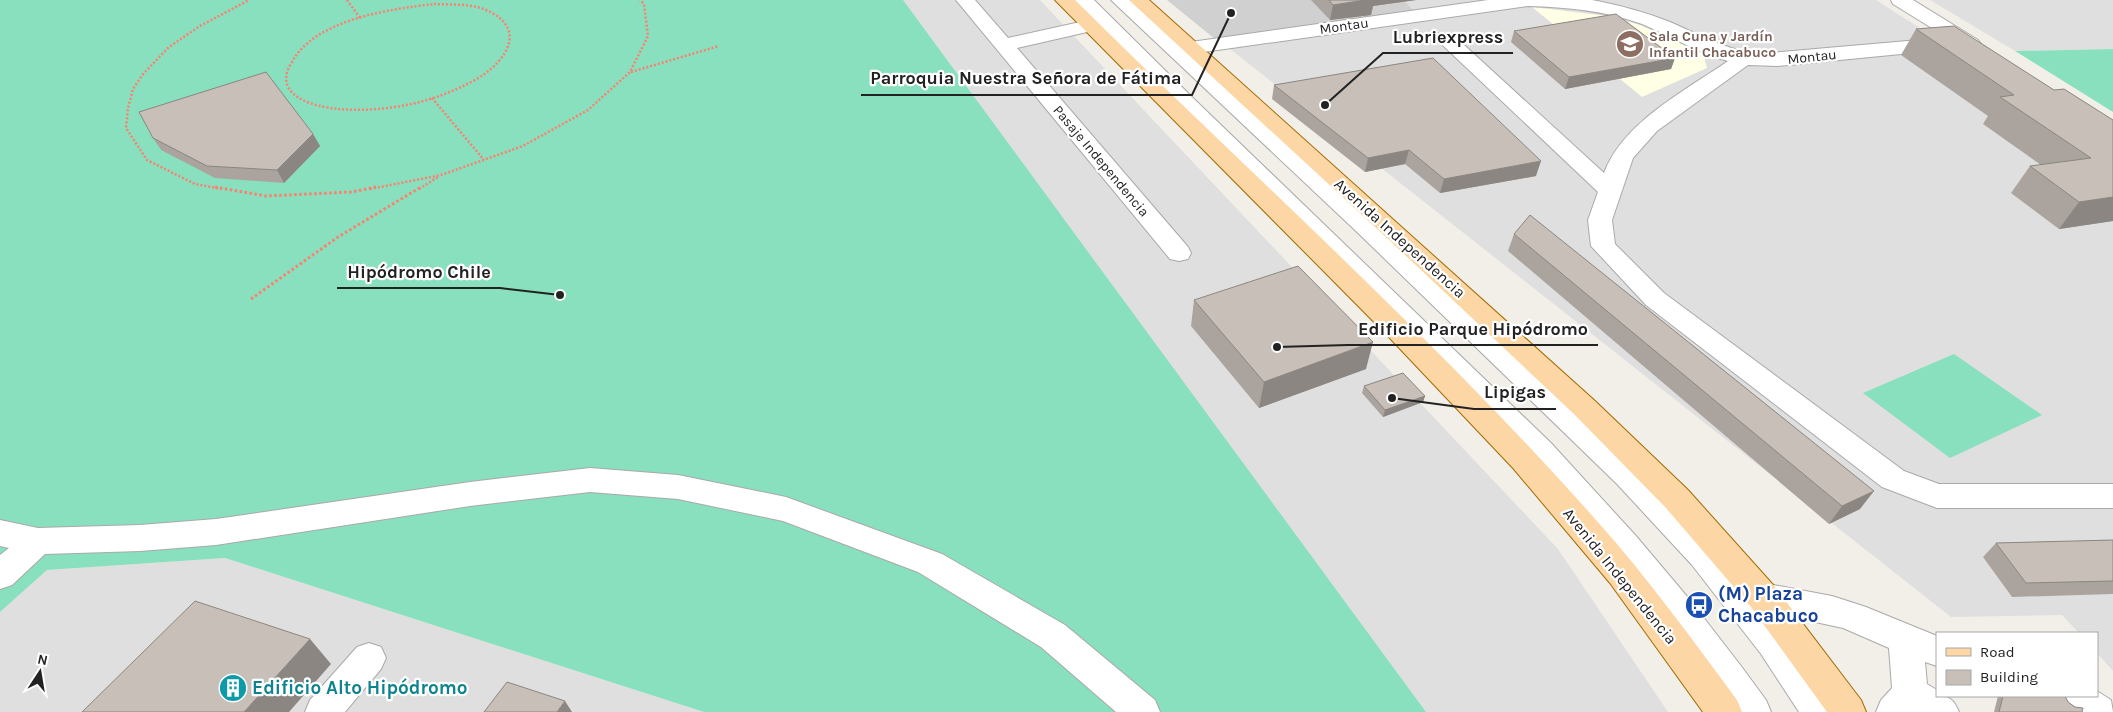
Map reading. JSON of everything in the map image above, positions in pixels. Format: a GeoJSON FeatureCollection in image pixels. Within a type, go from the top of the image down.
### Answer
{"type":"FeatureCollection","features":[{"type":"Feature","properties":{"kind":"main road","name":"Avenida Independencia"},"geometry":{"type":"LineString","coordinates":[[1064,0],[1086,13],[1533,471],[1630,584],[1724,712]]}},
{"type":"Feature","properties":{"kind":"main road","name":"Avenida Independencia"},"geometry":{"type":"LineString","coordinates":[[1138,0],[1396,233],[1585,408],[1678,499],[1763,597],[1848,712]]}},
{"type":"Feature","properties":{"kind":"street","name":"Pasaje Independencia"},"geometry":{"type":"LineString","coordinates":[[965,0],[1179,253]]}},
{"type":"Feature","properties":{"kind":"street"},"geometry":{"type":"LineString","coordinates":[[1120,0],[1365,226],[1628,476],[1703,556],[1738,598],[1773,643],[1820,712]]}},
{"type":"Feature","properties":{"kind":"street"},"geometry":{"type":"LineString","coordinates":[[1534,0],[1556,18]]}},
{"type":"Feature","properties":{"kind":"street","name":"Montau"},"geometry":{"type":"LineString","coordinates":[[1191,48],[1499,3],[1534,0],[1572,2],[1618,10],[1666,27],[1718,52],[1743,59],[1772,61],[1966,41]]}},
{"type":"Feature","properties":{"kind":"street"},"geometry":{"type":"LineString","coordinates":[[1900,0],[1990,56]]}},
{"type":"Feature","properties":{"kind":"street"},"geometry":{"type":"LineString","coordinates":[[1004,45],[1086,13],[1186,104],[1540,450],[1594,508],[1687,621],[1753,712]]}},
{"type":"Feature","properties":{"kind":"street"},"geometry":{"type":"LineString","coordinates":[[1444,37],[1610,191]]}},
{"type":"Feature","properties":{"kind":"street"},"geometry":{"type":"LineString","coordinates":[[1743,59],[1649,126],[1622,156],[1600,220],[1603,246],[1655,299],[1893,479],[1937,496],[2113,496]]}},
{"type":"Feature","properties":{"kind":"street"},"geometry":{"type":"LineString","coordinates":[[0,534],[38,541],[140,538],[216,532],[470,494],[590,480],[678,487],[786,509],[930,564],[1053,636],[1142,712]]}},
{"type":"Feature","properties":{"kind":"street"},"geometry":{"type":"LineString","coordinates":[[0,575],[38,541]]}},
{"type":"Feature","properties":{"kind":"street"},"geometry":{"type":"LineString","coordinates":[[1763,597],[1818,606],[1854,617],[1922,646],[1902,703],[1941,712]]}},
{"type":"Feature","properties":{"kind":"street"},"geometry":{"type":"LineString","coordinates":[[323,712],[369,658]]}},
{"type":"Feature","properties":{"kind":"street"},"geometry":{"type":"LineString","coordinates":[[2076,697],[2098,712]]}},
{"type":"Feature","properties":{"kind":"path"},"geometry":{"type":"LineString","coordinates":[[249,0],[210,19],[162,53],[133,90],[126,128],[147,160],[195,184],[266,196],[352,192],[441,175],[523,146],[588,110],[630,72],[648,36],[644,4],[640,0]]}},
{"type":"Feature","properties":{"kind":"path"},"geometry":{"type":"LineString","coordinates":[[347,0],[360,18]]}},
{"type":"Feature","properties":{"kind":"path"},"geometry":{"type":"LineString","coordinates":[[434,4],[462,5],[486,10],[502,19],[511,31],[511,46],[500,61],[480,78],[451,92],[432,98],[382,109],[348,110],[318,106],[298,97],[287,84],[287,69],[297,53],[316,38],[360,18],[403,7],[434,4]]}},
{"type":"Feature","properties":{"kind":"path"},"geometry":{"type":"LineString","coordinates":[[630,72],[719,46]]}},
{"type":"Feature","properties":{"kind":"path"},"geometry":{"type":"LineString","coordinates":[[432,98],[484,160]]}},
{"type":"Feature","properties":{"kind":"path"},"geometry":{"type":"LineString","coordinates":[[251,300],[338,237],[441,175]]}},
{"type":"Feature","properties":{"kind":"shaded area"},"geometry":{"type":"Polygon","coordinates":[[[896,0],[1040,0],[1558,549],[1668,712],[1426,712],[896,0]]]}},
{"type":"Feature","properties":{"kind":"shaded area"},"geometry":{"type":"Polygon","coordinates":[[[1167,0],[1403,0],[1414,11],[1215,39],[1167,0]]]}},
{"type":"Feature","properties":{"kind":"shaded area"},"geometry":{"type":"Polygon","coordinates":[[[1168,0],[1876,0],[2113,151],[2113,671],[2098,654],[2098,632],[2078,632],[2062,615],[1951,617],[1168,0]]]}},
{"type":"Feature","properties":{"kind":"shaded area"},"geometry":{"type":"Polygon","coordinates":[[[1930,0],[2113,0],[2113,49],[2015,51],[1930,0]]]}},
{"type":"Feature","properties":{"kind":"shaded area","name":"Sala Cuna y Jardín Infantil Chacabuco"},"geometry":{"type":"Polygon","coordinates":[[[1532,7],[1608,16],[1640,25],[1703,53],[1707,68],[1642,97],[1532,7]]]}},
{"type":"Feature","properties":{"kind":"shaded area"},"geometry":{"type":"Polygon","coordinates":[[[225,558],[704,712],[0,712],[0,612],[47,570],[225,558]]]}},
{"type":"Feature","properties":{"kind":"green space"},"geometry":{"type":"Polygon","coordinates":[[[0,0],[903,0],[1426,712],[704,712],[225,558],[47,570],[0,612],[0,0]]]}},
{"type":"Feature","properties":{"kind":"green space"},"geometry":{"type":"Polygon","coordinates":[[[2113,49],[2113,112],[2015,51],[2113,49]]]}},
{"type":"Feature","properties":{"kind":"green space"},"geometry":{"type":"Polygon","coordinates":[[[1954,354],[2042,415],[1950,458],[1863,393],[1954,354]]]}},
{"type":"Feature","properties":{"kind":"building"},"geometry":{"type":"Polygon","coordinates":[[[1329,0],[1366,0],[1333,5],[1329,0]]]}},
{"type":"Feature","properties":{"kind":"building"},"geometry":{"type":"Polygon","coordinates":[[[1616,14],[1675,58],[1569,77],[1514,31],[1616,14]]]}},
{"type":"Feature","properties":{"kind":"building"},"geometry":{"type":"Polygon","coordinates":[[[1954,26],[2054,90],[2064,89],[2113,120],[2113,197],[2079,202],[2030,166],[2091,158],[2000,97],[2014,95],[1916,29],[1954,26]]]}},
{"type":"Feature","properties":{"kind":"building"},"geometry":{"type":"Polygon","coordinates":[[[1433,58],[1541,161],[1444,179],[1409,150],[1368,158],[1274,85],[1433,58]]]}},
{"type":"Feature","properties":{"kind":"building"},"geometry":{"type":"Polygon","coordinates":[[[266,72],[313,134],[277,170],[207,166],[153,138],[139,112],[266,72]]]}},
{"type":"Feature","properties":{"kind":"building"},"geometry":{"type":"Polygon","coordinates":[[[1530,215],[1874,491],[1842,506],[1514,234],[1530,215]]]}},
{"type":"Feature","properties":{"kind":"building"},"geometry":{"type":"Polygon","coordinates":[[[1298,266],[1373,342],[1264,382],[1194,300],[1298,266]]]}},
{"type":"Feature","properties":{"kind":"building"},"geometry":{"type":"Polygon","coordinates":[[[1403,373],[1425,396],[1385,410],[1364,386],[1403,373]]]}},
{"type":"Feature","properties":{"kind":"building"},"geometry":{"type":"Polygon","coordinates":[[[2113,540],[2113,581],[2026,583],[1996,543],[2113,540]]]}},
{"type":"Feature","properties":{"kind":"building"},"geometry":{"type":"Polygon","coordinates":[[[195,601],[310,639],[244,712],[82,712],[195,601]]]}},
{"type":"Feature","properties":{"kind":"building"},"geometry":{"type":"Polygon","coordinates":[[[507,682],[565,701],[557,712],[484,712],[507,682]]]}},
{"type":"Feature","properties":{"kind":"building"},"geometry":{"type":"Polygon","coordinates":[[[2003,697],[2066,697],[2068,702],[2075,707],[2083,708],[2082,712],[1999,712],[2003,697]]]}},
{"type":"Feature","properties":{"kind":"place","name":"Parroquia Nuestra Señora de Fátima"},"geometry":{"type":"Point","coordinates":[1231,13]}},
{"type":"Feature","properties":{"kind":"place","name":"Sala Cuna y Jardín Infantil Chacabuco"},"geometry":{"type":"Point","coordinates":[1630,44]}},
{"type":"Feature","properties":{"kind":"place","name":"Lubriexpress"},"geometry":{"type":"Point","coordinates":[1325,105]}},
{"type":"Feature","properties":{"kind":"place","name":"Hipódromo Chile"},"geometry":{"type":"Point","coordinates":[560,295]}},
{"type":"Feature","properties":{"kind":"place","name":"Edificio Parque Hipódromo"},"geometry":{"type":"Point","coordinates":[1277,347]}},
{"type":"Feature","properties":{"kind":"place","name":"Lipigas"},"geometry":{"type":"Point","coordinates":[1392,398]}},
{"type":"Feature","properties":{"kind":"place","name":"(M) Plaza Chacabuco"},"geometry":{"type":"Point","coordinates":[1699,605]}},
{"type":"Feature","properties":{"kind":"place","name":"Edificio Alto Hipódromo"},"geometry":{"type":"Point","coordinates":[233,688]}}]}
